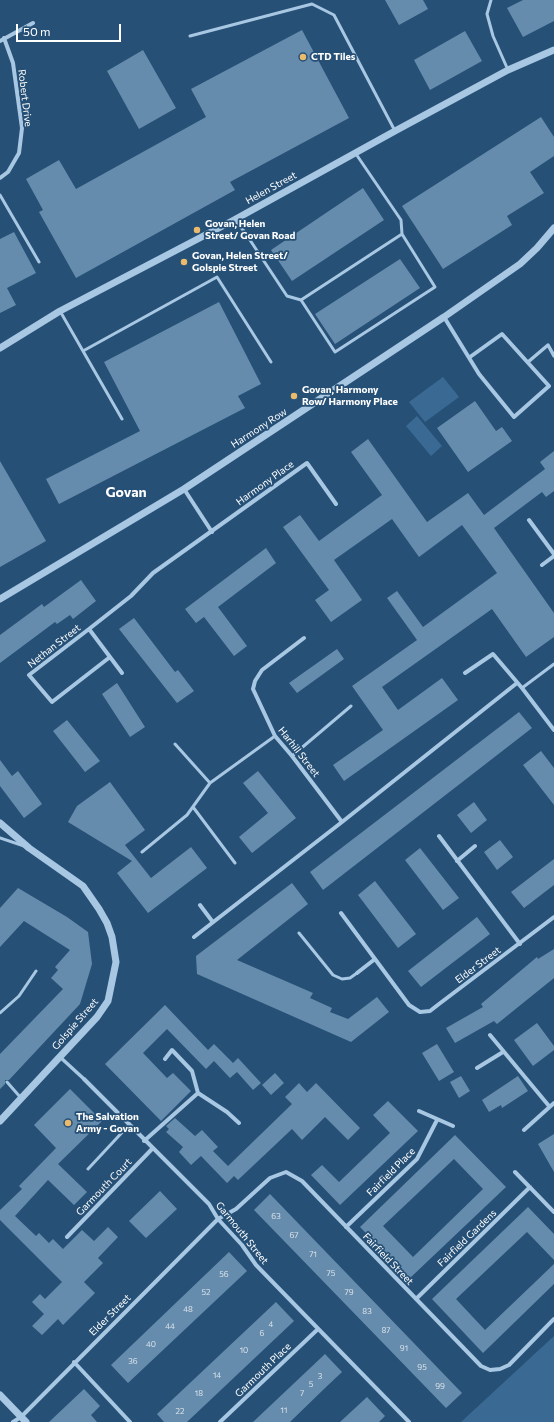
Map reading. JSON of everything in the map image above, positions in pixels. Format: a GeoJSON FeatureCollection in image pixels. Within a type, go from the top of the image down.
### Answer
{"type":"FeatureCollection","features":[{"type":"Feature","properties":{"kind":"street"},"geometry":{"type":"LineString","coordinates":[[2,40],[33,23]]}},
{"type":"Feature","properties":{"kind":"street","name":"Robert Drive"},"geometry":{"type":"LineString","coordinates":[[0,178],[8,172],[19,153],[22,128],[13,63],[2,40]]}},
{"type":"Feature","properties":{"kind":"street","name":"Helen Street"},"geometry":{"type":"LineString","coordinates":[[0,348],[60,311],[234,220],[508,70],[554,50]]}},
{"type":"Feature","properties":{"kind":"street","name":"Harmony Row"},"geometry":{"type":"LineString","coordinates":[[0,599],[184,489],[444,317],[520,264],[537,248],[554,228]]}},
{"type":"Feature","properties":{"kind":"street"},"geometry":{"type":"LineString","coordinates":[[444,317],[470,357],[479,374],[514,417],[549,386],[502,334],[470,357]]}},
{"type":"Feature","properties":{"kind":"street"},"geometry":{"type":"LineString","coordinates":[[528,362],[548,346],[554,356]]}},
{"type":"Feature","properties":{"kind":"street","name":"Harmony Place"},"geometry":{"type":"LineString","coordinates":[[153,573],[307,463],[336,504]]}},
{"type":"Feature","properties":{"kind":"street"},"geometry":{"type":"LineString","coordinates":[[184,489],[212,532]]}},
{"type":"Feature","properties":{"kind":"street"},"geometry":{"type":"LineString","coordinates":[[529,520],[554,555],[542,565]]}},
{"type":"Feature","properties":{"kind":"street","name":"Nethan Street"},"geometry":{"type":"LineString","coordinates":[[89,629],[110,657],[52,702],[29,675],[131,596],[153,573]]}},
{"type":"Feature","properties":{"kind":"street","name":"Harhill Street"},"geometry":{"type":"LineString","coordinates":[[304,638],[262,670],[255,681],[253,689],[274,736],[292,756],[342,822]]}},
{"type":"Feature","properties":{"kind":"street"},"geometry":{"type":"LineString","coordinates":[[465,673],[493,654],[522,688],[554,730]]}},
{"type":"Feature","properties":{"kind":"street"},"geometry":{"type":"LineString","coordinates":[[110,657],[122,673]]}},
{"type":"Feature","properties":{"kind":"street"},"geometry":{"type":"LineString","coordinates":[[194,937],[517,683]]}},
{"type":"Feature","properties":{"kind":"street","name":"Golspie Street"},"geometry":{"type":"LineString","coordinates":[[0,823],[29,848],[83,886],[100,909],[107,923],[115,956],[113,983],[108,1001],[97,1017],[0,1121]]}},
{"type":"Feature","properties":{"kind":"street"},"geometry":{"type":"LineString","coordinates":[[439,836],[520,944]]}},
{"type":"Feature","properties":{"kind":"street"},"geometry":{"type":"LineString","coordinates":[[457,861],[475,846]]}},
{"type":"Feature","properties":{"kind":"street"},"geometry":{"type":"LineString","coordinates":[[200,905],[212,922]]}},
{"type":"Feature","properties":{"kind":"street"},"geometry":{"type":"LineString","coordinates":[[341,913],[375,959],[357,973]]}},
{"type":"Feature","properties":{"kind":"street","name":"Elder Street"},"geometry":{"type":"LineString","coordinates":[[375,959],[409,1005],[420,1012],[430,1010],[554,917]]}},
{"type":"Feature","properties":{"kind":"street"},"geometry":{"type":"LineString","coordinates":[[490,1035],[550,1106]]}},
{"type":"Feature","properties":{"kind":"street"},"geometry":{"type":"LineString","coordinates":[[165,1058],[172,1050],[192,1072],[198,1093],[227,1112],[239,1122]]}},
{"type":"Feature","properties":{"kind":"street"},"geometry":{"type":"LineString","coordinates":[[477,1068],[503,1052]]}},
{"type":"Feature","properties":{"kind":"street","name":"Garmouth Street"},"geometry":{"type":"LineString","coordinates":[[60,1057],[209,1204],[218,1219],[242,1245],[256,1265],[409,1422]]}},
{"type":"Feature","properties":{"kind":"street"},"geometry":{"type":"LineString","coordinates":[[144,1141],[198,1093]]}},
{"type":"Feature","properties":{"kind":"street"},"geometry":{"type":"LineString","coordinates":[[524,1130],[554,1103]]}},
{"type":"Feature","properties":{"kind":"street"},"geometry":{"type":"LineString","coordinates":[[419,1111],[452,1126]]}},
{"type":"Feature","properties":{"kind":"street","name":"Fairfield Place"},"geometry":{"type":"LineString","coordinates":[[346,1227],[417,1159],[437,1120]]}},
{"type":"Feature","properties":{"kind":"street","name":"Garmouth Court"},"geometry":{"type":"LineString","coordinates":[[67,1236],[152,1149]]}},
{"type":"Feature","properties":{"kind":"street","name":"Fairfield Street"},"geometry":{"type":"LineString","coordinates":[[218,1219],[236,1209],[270,1178],[286,1172],[294,1176],[302,1181],[481,1366],[490,1370],[500,1369],[509,1364],[554,1319]]}},
{"type":"Feature","properties":{"kind":"street"},"geometry":{"type":"LineString","coordinates":[[515,1172],[554,1212]]}},
{"type":"Feature","properties":{"kind":"street","name":"Fairfield Gardens"},"geometry":{"type":"LineString","coordinates":[[416,1299],[530,1187]]}},
{"type":"Feature","properties":{"kind":"street","name":"Elder Street"},"geometry":{"type":"LineString","coordinates":[[13,1422],[22,1420],[74,1362],[218,1219]]}},
{"type":"Feature","properties":{"kind":"street","name":"Garmouth Place"},"geometry":{"type":"LineString","coordinates":[[220,1422],[318,1329]]}},
{"type":"Feature","properties":{"kind":"street"},"geometry":{"type":"LineString","coordinates":[[74,1362],[130,1422]]}},
{"type":"Feature","properties":{"kind":"street"},"geometry":{"type":"LineString","coordinates":[[0,1395],[22,1420]]}},
{"type":"Feature","properties":{"kind":"lane"},"geometry":{"type":"LineString","coordinates":[[491,0],[487,14],[493,36],[508,70]]}},
{"type":"Feature","properties":{"kind":"lane"},"geometry":{"type":"LineString","coordinates":[[190,36],[312,4],[334,15],[395,131]]}},
{"type":"Feature","properties":{"kind":"lane"},"geometry":{"type":"LineString","coordinates":[[234,220],[244,231],[287,296],[301,300],[335,352],[435,287],[402,234],[401,220],[355,153]]}},
{"type":"Feature","properties":{"kind":"lane"},"geometry":{"type":"LineString","coordinates":[[0,195],[39,262]]}},
{"type":"Feature","properties":{"kind":"lane"},"geometry":{"type":"LineString","coordinates":[[301,300],[402,234]]}},
{"type":"Feature","properties":{"kind":"lane"},"geometry":{"type":"LineString","coordinates":[[83,351],[217,277],[270,362]]}},
{"type":"Feature","properties":{"kind":"lane"},"geometry":{"type":"LineString","coordinates":[[60,311],[122,419]]}},
{"type":"Feature","properties":{"kind":"lane"},"geometry":{"type":"LineString","coordinates":[[522,688],[554,664]]}},
{"type":"Feature","properties":{"kind":"lane"},"geometry":{"type":"LineString","coordinates":[[292,756],[351,706]]}},
{"type":"Feature","properties":{"kind":"lane"},"geometry":{"type":"LineString","coordinates":[[142,852],[187,816],[210,783],[274,736]]}},
{"type":"Feature","properties":{"kind":"lane"},"geometry":{"type":"LineString","coordinates":[[175,744],[210,783]]}},
{"type":"Feature","properties":{"kind":"lane"},"geometry":{"type":"LineString","coordinates":[[193,807],[234,863]]}},
{"type":"Feature","properties":{"kind":"lane"},"geometry":{"type":"LineString","coordinates":[[0,838],[29,848]]}},
{"type":"Feature","properties":{"kind":"lane"},"geometry":{"type":"LineString","coordinates":[[299,933],[333,976],[342,979],[350,978],[357,973]]}},
{"type":"Feature","properties":{"kind":"lane"},"geometry":{"type":"LineString","coordinates":[[0,1013],[19,996],[36,971]]}},
{"type":"Feature","properties":{"kind":"lane"},"geometry":{"type":"LineString","coordinates":[[7,1082],[21,1098]]}},
{"type":"Feature","properties":{"kind":"lane"},"geometry":{"type":"LineString","coordinates":[[88,1168],[129,1125]]}},
{"type":"Feature","properties":{"kind":"shaded area"},"geometry":{"type":"Polygon","coordinates":[[[443,377],[459,397],[425,422],[409,402],[443,377]]]}},
{"type":"Feature","properties":{"kind":"shaded area"},"geometry":{"type":"Polygon","coordinates":[[[417,416],[442,446],[431,456],[406,426],[417,416]]]}},
{"type":"Feature","properties":{"kind":"shaded area"},"geometry":{"type":"Polygon","coordinates":[[[554,1336],[554,1422],[461,1422],[554,1336]]]}},
{"type":"Feature","properties":{"kind":"building"},"geometry":{"type":"Polygon","coordinates":[[[385,0],[423,0],[428,9],[399,25],[385,0]]]}},
{"type":"Feature","properties":{"kind":"building"},"geometry":{"type":"Polygon","coordinates":[[[523,0],[554,0],[554,21],[523,37],[507,8],[523,0]]]}},
{"type":"Feature","properties":{"kind":"building"},"geometry":{"type":"Polygon","coordinates":[[[302,30],[349,118],[230,182],[235,190],[76,278],[39,212],[43,210],[26,179],[59,160],[76,189],[206,117],[191,89],[302,30]]]}},
{"type":"Feature","properties":{"kind":"building"},"geometry":{"type":"Polygon","coordinates":[[[465,31],[482,61],[430,90],[414,60],[465,31]]]}},
{"type":"Feature","properties":{"kind":"building"},"geometry":{"type":"Polygon","coordinates":[[[143,50],[176,108],[139,129],[107,71],[143,50]]]}},
{"type":"Feature","properties":{"kind":"building"},"geometry":{"type":"Polygon","coordinates":[[[541,117],[554,137],[554,156],[530,172],[544,193],[507,216],[512,225],[443,269],[402,206],[541,117]]]}},
{"type":"Feature","properties":{"kind":"building"},"geometry":{"type":"Polygon","coordinates":[[[363,188],[384,220],[292,281],[271,250],[363,188]]]}},
{"type":"Feature","properties":{"kind":"building"},"geometry":{"type":"Polygon","coordinates":[[[14,232],[36,273],[7,288],[16,305],[0,313],[0,239],[14,232]]]}},
{"type":"Feature","properties":{"kind":"building"},"geometry":{"type":"Polygon","coordinates":[[[400,259],[420,288],[335,344],[315,314],[400,259]]]}},
{"type":"Feature","properties":{"kind":"building"},"geometry":{"type":"Polygon","coordinates":[[[219,302],[261,384],[238,396],[245,408],[59,504],[46,479],[140,431],[104,362],[219,302]]]}},
{"type":"Feature","properties":{"kind":"building"},"geometry":{"type":"Polygon","coordinates":[[[475,401],[496,431],[502,427],[512,441],[468,472],[437,428],[475,401]]]}},
{"type":"Feature","properties":{"kind":"building"},"geometry":{"type":"Polygon","coordinates":[[[368,439],[427,522],[468,493],[484,515],[545,469],[540,462],[554,451],[554,491],[546,497],[542,492],[494,528],[554,613],[554,637],[526,657],[492,609],[382,687],[398,710],[442,678],[458,700],[344,781],[333,765],[383,730],[352,686],[417,640],[387,598],[397,591],[423,627],[497,573],[462,525],[419,557],[392,519],[334,560],[362,600],[331,622],[315,600],[329,590],[283,527],[300,515],[319,541],[382,495],[351,452],[368,439]]]}},
{"type":"Feature","properties":{"kind":"building"},"geometry":{"type":"Polygon","coordinates":[[[0,461],[46,541],[0,567],[0,461]]]}},
{"type":"Feature","properties":{"kind":"building"},"geometry":{"type":"Polygon","coordinates":[[[266,548],[276,563],[218,607],[247,646],[234,656],[204,617],[196,623],[185,609],[266,548]]]}},
{"type":"Feature","properties":{"kind":"building"},"geometry":{"type":"Polygon","coordinates":[[[81,580],[96,601],[73,619],[70,615],[57,624],[55,622],[0,663],[0,635],[42,604],[44,607],[81,580]]]}},
{"type":"Feature","properties":{"kind":"building"},"geometry":{"type":"Polygon","coordinates":[[[134,618],[175,672],[178,670],[194,691],[177,703],[119,629],[134,618]]]}},
{"type":"Feature","properties":{"kind":"building"},"geometry":{"type":"Polygon","coordinates":[[[337,649],[344,659],[297,693],[289,683],[337,649]]]}},
{"type":"Feature","properties":{"kind":"building"},"geometry":{"type":"Polygon","coordinates":[[[117,683],[145,727],[130,737],[102,694],[117,683]]]}},
{"type":"Feature","properties":{"kind":"building"},"geometry":{"type":"Polygon","coordinates":[[[519,712],[532,728],[323,890],[310,872],[519,712]]]}},
{"type":"Feature","properties":{"kind":"building"},"geometry":{"type":"Polygon","coordinates":[[[67,720],[100,761],[85,772],[53,731],[67,720]]]}},
{"type":"Feature","properties":{"kind":"building"},"geometry":{"type":"Polygon","coordinates":[[[541,751],[554,768],[554,805],[523,765],[541,751]]]}},
{"type":"Feature","properties":{"kind":"building"},"geometry":{"type":"Polygon","coordinates":[[[0,760],[12,776],[18,771],[42,804],[24,818],[0,786],[0,760]]]}},
{"type":"Feature","properties":{"kind":"building"},"geometry":{"type":"Polygon","coordinates":[[[258,771],[296,818],[252,853],[239,837],[268,813],[243,783],[258,771]]]}},
{"type":"Feature","properties":{"kind":"building"},"geometry":{"type":"Polygon","coordinates":[[[110,782],[145,830],[125,845],[151,878],[191,847],[207,868],[148,913],[117,873],[132,861],[68,822],[77,806],[110,782]]]}},
{"type":"Feature","properties":{"kind":"building"},"geometry":{"type":"Polygon","coordinates":[[[474,802],[487,820],[471,833],[457,815],[474,802]]]}},
{"type":"Feature","properties":{"kind":"building"},"geometry":{"type":"Polygon","coordinates":[[[500,840],[513,857],[497,870],[484,852],[500,840]]]}},
{"type":"Feature","properties":{"kind":"building"},"geometry":{"type":"Polygon","coordinates":[[[420,848],[459,898],[443,910],[405,860],[420,848]]]}},
{"type":"Feature","properties":{"kind":"building"},"geometry":{"type":"Polygon","coordinates":[[[554,859],[554,885],[524,908],[511,892],[554,859]]]}},
{"type":"Feature","properties":{"kind":"building"},"geometry":{"type":"Polygon","coordinates":[[[375,881],[416,934],[398,948],[358,895],[375,881]]]}},
{"type":"Feature","properties":{"kind":"building"},"geometry":{"type":"Polygon","coordinates":[[[292,883],[308,904],[237,960],[313,993],[310,998],[332,1008],[330,1012],[348,1019],[377,997],[389,1012],[351,1042],[197,974],[196,956],[292,883]]]}},
{"type":"Feature","properties":{"kind":"building"},"geometry":{"type":"Polygon","coordinates":[[[18,888],[67,917],[88,932],[92,964],[80,1004],[9,1080],[5,1080],[5,1084],[0,1089],[0,1054],[63,989],[51,978],[58,970],[55,967],[70,950],[24,921],[0,947],[0,908],[18,888]]]}},
{"type":"Feature","properties":{"kind":"building"},"geometry":{"type":"Polygon","coordinates":[[[477,917],[490,934],[421,987],[408,971],[477,917]]]}},
{"type":"Feature","properties":{"kind":"building"},"geometry":{"type":"Polygon","coordinates":[[[554,949],[554,978],[497,1024],[494,1021],[455,1043],[446,1028],[483,1007],[481,1004],[537,957],[538,959],[554,949]]]}},
{"type":"Feature","properties":{"kind":"building"},"geometry":{"type":"Polygon","coordinates":[[[165,1005],[208,1050],[214,1044],[233,1063],[238,1058],[261,1083],[253,1090],[237,1072],[230,1078],[214,1061],[206,1069],[167,1029],[143,1053],[167,1078],[173,1073],[191,1091],[161,1121],[105,1064],[165,1005]]]}},
{"type":"Feature","properties":{"kind":"building"},"geometry":{"type":"Polygon","coordinates":[[[537,1023],[554,1046],[554,1050],[533,1066],[514,1040],[537,1023]]]}},
{"type":"Feature","properties":{"kind":"building"},"geometry":{"type":"Polygon","coordinates":[[[437,1044],[454,1072],[439,1081],[422,1053],[437,1044]]]}},
{"type":"Feature","properties":{"kind":"building"},"geometry":{"type":"Polygon","coordinates":[[[275,1073],[284,1083],[271,1095],[262,1085],[275,1073]]]}},
{"type":"Feature","properties":{"kind":"building"},"geometry":{"type":"Polygon","coordinates":[[[461,1076],[470,1091],[459,1098],[450,1082],[461,1076]]]}},
{"type":"Feature","properties":{"kind":"building"},"geometry":{"type":"Polygon","coordinates":[[[518,1076],[528,1091],[502,1108],[501,1105],[489,1112],[482,1100],[518,1076]]]}},
{"type":"Feature","properties":{"kind":"building"},"geometry":{"type":"Polygon","coordinates":[[[299,1083],[307,1092],[316,1083],[360,1128],[348,1140],[325,1117],[302,1140],[292,1129],[238,1180],[234,1176],[227,1183],[201,1156],[191,1165],[179,1152],[183,1147],[166,1132],[169,1129],[166,1126],[175,1118],[195,1136],[202,1130],[218,1147],[213,1151],[228,1166],[292,1104],[285,1097],[299,1083]]]}},
{"type":"Feature","properties":{"kind":"building"},"geometry":{"type":"Polygon","coordinates":[[[70,1089],[102,1121],[58,1164],[87,1192],[74,1205],[48,1180],[15,1216],[36,1236],[39,1233],[49,1243],[53,1239],[63,1249],[82,1230],[94,1241],[108,1227],[118,1237],[98,1258],[103,1263],[84,1282],[95,1293],[63,1325],[58,1319],[42,1335],[32,1326],[44,1314],[32,1302],[40,1294],[45,1299],[62,1282],[0,1220],[0,1210],[22,1189],[19,1186],[56,1148],[34,1125],[70,1089]]]}},
{"type":"Feature","properties":{"kind":"building"},"geometry":{"type":"Polygon","coordinates":[[[388,1101],[418,1131],[340,1205],[311,1175],[322,1165],[339,1182],[390,1133],[373,1115],[388,1101]]]}},
{"type":"Feature","properties":{"kind":"building"},"geometry":{"type":"Polygon","coordinates":[[[554,1134],[554,1172],[538,1144],[554,1134]]]}},
{"type":"Feature","properties":{"kind":"building"},"geometry":{"type":"Polygon","coordinates":[[[455,1135],[506,1187],[410,1278],[360,1227],[455,1135]],[[454,1159],[383,1226],[413,1257],[483,1189],[454,1159]]]}},
{"type":"Feature","properties":{"kind":"building"},"geometry":{"type":"Polygon","coordinates":[[[160,1191],[177,1209],[146,1238],[129,1221],[160,1191]]]}},
{"type":"Feature","properties":{"kind":"building"},"geometry":{"type":"Polygon","coordinates":[[[270,1194],[462,1393],[446,1408],[254,1210],[270,1194]]]}},
{"type":"Feature","properties":{"kind":"building"},"geometry":{"type":"Polygon","coordinates":[[[528,1207],[554,1234],[554,1260],[527,1232],[456,1299],[485,1330],[554,1264],[554,1284],[483,1353],[432,1299],[528,1207]]]}},
{"type":"Feature","properties":{"kind":"building"},"geometry":{"type":"Polygon","coordinates":[[[229,1252],[247,1271],[128,1383],[111,1365],[229,1252]]]}},
{"type":"Feature","properties":{"kind":"building"},"geometry":{"type":"Polygon","coordinates":[[[276,1302],[294,1321],[187,1422],[164,1422],[157,1414],[276,1302]]]}},
{"type":"Feature","properties":{"kind":"building"},"geometry":{"type":"Polygon","coordinates":[[[325,1354],[342,1372],[290,1422],[253,1422],[325,1354]]]}},
{"type":"Feature","properties":{"kind":"building"},"geometry":{"type":"Polygon","coordinates":[[[84,1389],[100,1406],[91,1415],[97,1422],[49,1422],[84,1389]]]}},
{"type":"Feature","properties":{"kind":"building"},"geometry":{"type":"Polygon","coordinates":[[[367,1397],[385,1416],[379,1422],[340,1422],[367,1397]]]}},
{"type":"Feature","properties":{"kind":"place","name":"CTD Tiles"},"geometry":{"type":"Point","coordinates":[303,57]}},
{"type":"Feature","properties":{"kind":"place","name":"Govan, Helen Street/ Govan Road"},"geometry":{"type":"Point","coordinates":[197,230]}},
{"type":"Feature","properties":{"kind":"place","name":"Govan, Helen Street/ Golspie Street"},"geometry":{"type":"Point","coordinates":[184,262]}},
{"type":"Feature","properties":{"kind":"place","name":"Govan, Harmony Row/ Harmony Place"},"geometry":{"type":"Point","coordinates":[294,396]}},
{"type":"Feature","properties":{"kind":"place","name":"The Salvation Army - Govan"},"geometry":{"type":"Point","coordinates":[68,1123]}},
{"type":"Feature","properties":{"kind":"district","name":"Govan"},"geometry":{"type":"Point","coordinates":[126,492]}}]}
